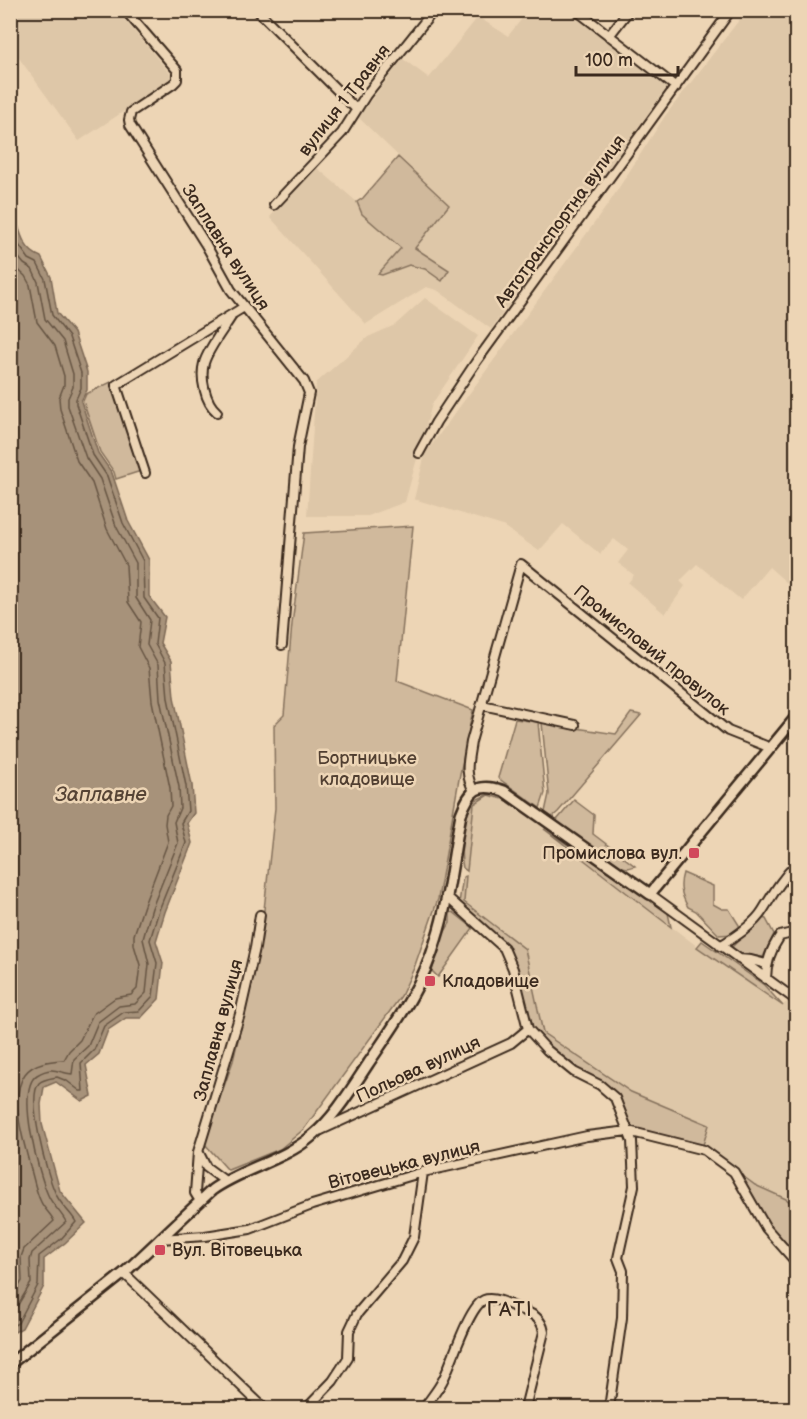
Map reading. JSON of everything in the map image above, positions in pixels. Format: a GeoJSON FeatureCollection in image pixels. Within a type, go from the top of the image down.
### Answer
{"type":"FeatureCollection","features":[{"type":"Feature","properties":{"kind":"street","name":"Заплавна вулиця"},"geometry":{"type":"LineString","coordinates":[[125,10],[177,70],[177,80],[173,84],[131,112],[130,125],[206,245],[231,290],[304,381],[309,393],[298,447],[282,645]]}},
{"type":"Feature","properties":{"kind":"street"},"geometry":{"type":"LineString","coordinates":[[257,10],[356,109]]}},
{"type":"Feature","properties":{"kind":"street","name":"вулиця 1 Травня"},"geometry":{"type":"LineString","coordinates":[[274,206],[342,134],[356,109],[434,10]]}},
{"type":"Feature","properties":{"kind":"street"},"geometry":{"type":"LineString","coordinates":[[576,10],[676,87]]}},
{"type":"Feature","properties":{"kind":"street"},"geometry":{"type":"LineString","coordinates":[[609,36],[629,10]]}},
{"type":"Feature","properties":{"kind":"street","name":"Автотранспортна вулиця"},"geometry":{"type":"LineString","coordinates":[[419,453],[436,422],[476,362],[731,10]]}},
{"type":"Feature","properties":{"kind":"street"},"geometry":{"type":"LineString","coordinates":[[145,472],[116,385],[244,307]]}},
{"type":"Feature","properties":{"kind":"street"},"geometry":{"type":"LineString","coordinates":[[217,412],[207,399],[203,373],[204,363],[232,315]]}},
{"type":"Feature","properties":{"kind":"street","name":"Промисловий провулок"},"geometry":{"type":"LineString","coordinates":[[482,705],[521,564],[728,731],[771,748]]}},
{"type":"Feature","properties":{"kind":"street"},"geometry":{"type":"LineString","coordinates":[[474,791],[468,779],[467,765],[482,705],[575,725]]}},
{"type":"Feature","properties":{"kind":"street"},"geometry":{"type":"LineString","coordinates":[[650,894],[796,717]]}},
{"type":"Feature","properties":{"kind":"street"},"geometry":{"type":"LineString","coordinates":[[10,1364],[124,1273],[200,1201],[225,1181],[274,1160],[317,1132],[360,1077],[408,1005],[437,940],[461,814],[468,796],[474,791],[483,787],[504,790],[796,1000]]}},
{"type":"Feature","properties":{"kind":"street"},"geometry":{"type":"LineString","coordinates":[[720,946],[736,937],[763,911],[785,875],[796,865]]}},
{"type":"Feature","properties":{"kind":"street"},"geometry":{"type":"LineString","coordinates":[[446,896],[504,948],[513,969],[528,1029],[547,1050],[574,1072],[600,1085],[615,1098],[632,1141],[634,1186],[618,1258],[624,1271],[622,1318],[609,1408]]}},
{"type":"Feature","properties":{"kind":"street","name":"Заплавна вулиця"},"geometry":{"type":"LineString","coordinates":[[200,1201],[195,1193],[198,1152],[240,1014],[260,915]]}},
{"type":"Feature","properties":{"kind":"street"},"geometry":{"type":"LineString","coordinates":[[766,979],[766,964],[780,936],[796,932]]}},
{"type":"Feature","properties":{"kind":"street"},"geometry":{"type":"LineString","coordinates":[[739,959],[766,964]]}},
{"type":"Feature","properties":{"kind":"street","name":"Польова вулиця"},"geometry":{"type":"LineString","coordinates":[[317,1132],[511,1042],[528,1029]]}},
{"type":"Feature","properties":{"kind":"street","name":"Вітовецька вулиця"},"geometry":{"type":"LineString","coordinates":[[160,1239],[205,1236],[250,1229],[312,1205],[423,1172],[588,1136],[628,1131],[704,1150],[734,1172],[766,1228],[796,1262]]}},
{"type":"Feature","properties":{"kind":"street"},"geometry":{"type":"LineString","coordinates":[[198,1152],[206,1167],[225,1181]]}},
{"type":"Feature","properties":{"kind":"street"},"geometry":{"type":"LineString","coordinates":[[307,1408],[333,1381],[348,1358],[349,1331],[357,1314],[402,1261],[414,1237],[423,1172]]}},
{"type":"Feature","properties":{"kind":"street"},"geometry":{"type":"LineString","coordinates":[[124,1273],[264,1408]]}},
{"type":"Feature","properties":{"kind":"street"},"geometry":{"type":"LineString","coordinates":[[424,1408],[444,1379],[480,1303],[485,1299],[492,1299],[531,1312],[543,1326],[544,1332],[525,1408]]}},
{"type":"Feature","properties":{"kind":"shaded area"},"geometry":{"type":"Polygon","coordinates":[[[10,11],[117,11],[174,78],[79,141],[11,47],[10,11]]]}},
{"type":"Feature","properties":{"kind":"shaded area"},"geometry":{"type":"Polygon","coordinates":[[[528,11],[568,11],[667,87],[491,329],[437,290],[426,287],[366,324],[270,217],[316,167],[445,277],[448,270],[415,248],[449,205],[358,117],[403,59],[429,78],[478,17],[508,36],[528,11]]]}},
{"type":"Feature","properties":{"kind":"shaded area"},"geometry":{"type":"Polygon","coordinates":[[[746,11],[796,11],[796,591],[769,567],[741,600],[697,564],[680,581],[685,586],[665,614],[628,583],[634,575],[618,563],[628,550],[614,539],[600,554],[563,524],[539,551],[503,526],[414,499],[425,454],[609,203],[665,116],[746,11]]]}},
{"type":"Feature","properties":{"kind":"shaded area"},"geometry":{"type":"Polygon","coordinates":[[[425,298],[478,336],[432,404],[405,502],[368,516],[307,516],[316,383],[368,337],[395,325],[425,298]]]}},
{"type":"Feature","properties":{"kind":"shaded area"},"geometry":{"type":"Polygon","coordinates":[[[488,795],[511,801],[566,847],[710,956],[782,1006],[788,1001],[796,1007],[796,1207],[786,1199],[755,1185],[703,1145],[709,1125],[631,1092],[543,1032],[525,950],[464,902],[474,804],[488,795]]]}},
{"type":"Feature","properties":{"kind":"green space"},"geometry":{"type":"Polygon","coordinates":[[[398,157],[449,205],[415,248],[449,270],[442,281],[425,269],[409,265],[382,275],[378,274],[401,248],[362,214],[357,202],[398,157]]]}},
{"type":"Feature","properties":{"kind":"green space"},"geometry":{"type":"Polygon","coordinates":[[[111,382],[141,471],[116,479],[114,472],[100,452],[83,401],[86,394],[111,382]]]}},
{"type":"Feature","properties":{"kind":"green space","name":"Бортницьке кладовище"},"geometry":{"type":"Polygon","coordinates":[[[413,526],[397,681],[473,710],[438,899],[414,968],[401,996],[304,1129],[280,1149],[228,1170],[204,1143],[233,1061],[260,947],[275,808],[274,725],[284,715],[292,624],[304,533],[413,526]]]}},
{"type":"Feature","properties":{"kind":"green space"},"geometry":{"type":"Polygon","coordinates":[[[631,713],[641,715],[558,812],[552,817],[545,812],[549,794],[542,723],[616,734],[631,713]]]}},
{"type":"Feature","properties":{"kind":"green space"},"geometry":{"type":"Polygon","coordinates":[[[515,719],[538,722],[545,793],[540,808],[498,778],[515,719]]]}},
{"type":"Feature","properties":{"kind":"green space"},"geometry":{"type":"Polygon","coordinates":[[[491,793],[511,801],[488,795],[474,804],[467,871],[463,868],[462,843],[471,802],[491,793]]]}},
{"type":"Feature","properties":{"kind":"green space"},"geometry":{"type":"Polygon","coordinates":[[[574,800],[594,815],[593,834],[635,866],[628,868],[615,866],[559,826],[557,820],[574,800]]]}},
{"type":"Feature","properties":{"kind":"green space"},"geometry":{"type":"Polygon","coordinates":[[[544,829],[668,913],[671,927],[544,829]]]}},
{"type":"Feature","properties":{"kind":"green space"},"geometry":{"type":"Polygon","coordinates":[[[683,873],[713,886],[713,904],[722,909],[729,909],[740,929],[734,934],[719,935],[696,911],[688,907],[681,890],[683,873]]]}},
{"type":"Feature","properties":{"kind":"green space"},"geometry":{"type":"Polygon","coordinates":[[[466,876],[464,902],[525,949],[543,1033],[631,1092],[709,1125],[703,1145],[631,1128],[611,1089],[575,1070],[538,1037],[528,1020],[505,947],[459,903],[463,877],[466,876]]]}},
{"type":"Feature","properties":{"kind":"green space"},"geometry":{"type":"Polygon","coordinates":[[[453,912],[473,928],[438,977],[432,971],[441,938],[450,923],[450,913],[453,912]]]}},
{"type":"Feature","properties":{"kind":"green space"},"geometry":{"type":"Polygon","coordinates":[[[761,918],[766,919],[774,934],[763,957],[738,954],[730,949],[761,918]]]}},
{"type":"Feature","properties":{"kind":"green space"},"geometry":{"type":"Polygon","coordinates":[[[702,941],[764,985],[783,1006],[697,947],[702,941]]]}},
{"type":"Feature","properties":{"kind":"green space"},"geometry":{"type":"Polygon","coordinates":[[[736,1171],[755,1185],[786,1199],[796,1207],[796,1258],[767,1226],[736,1171]]]}},
{"type":"Feature","properties":{"kind":"water","name":"Заплавне"},"geometry":{"type":"Polygon","coordinates":[[[10,203],[24,241],[33,253],[41,257],[51,277],[57,313],[74,333],[87,372],[87,390],[81,401],[98,453],[112,473],[128,521],[149,560],[149,596],[165,617],[160,643],[171,661],[174,697],[192,785],[194,813],[187,823],[192,843],[156,941],[163,963],[159,999],[141,1018],[126,1018],[108,1030],[99,1054],[86,1065],[92,1096],[82,1101],[56,1082],[44,1087],[41,1104],[42,1124],[60,1191],[86,1223],[44,1259],[44,1286],[22,1328],[11,1334],[10,203]]]}},
{"type":"Feature","properties":{"kind":"place","name":"Промислова вул."},"geometry":{"type":"Point","coordinates":[694,853]}},
{"type":"Feature","properties":{"kind":"place","name":"Кладовище"},"geometry":{"type":"Point","coordinates":[430,981]}},
{"type":"Feature","properties":{"kind":"place","name":"Вул. Вітовецька"},"geometry":{"type":"Point","coordinates":[160,1250]}},
{"type":"Feature","properties":{"kind":"district","name":"ГАТІ"},"geometry":{"type":"Point","coordinates":[510,1309]}}]}
